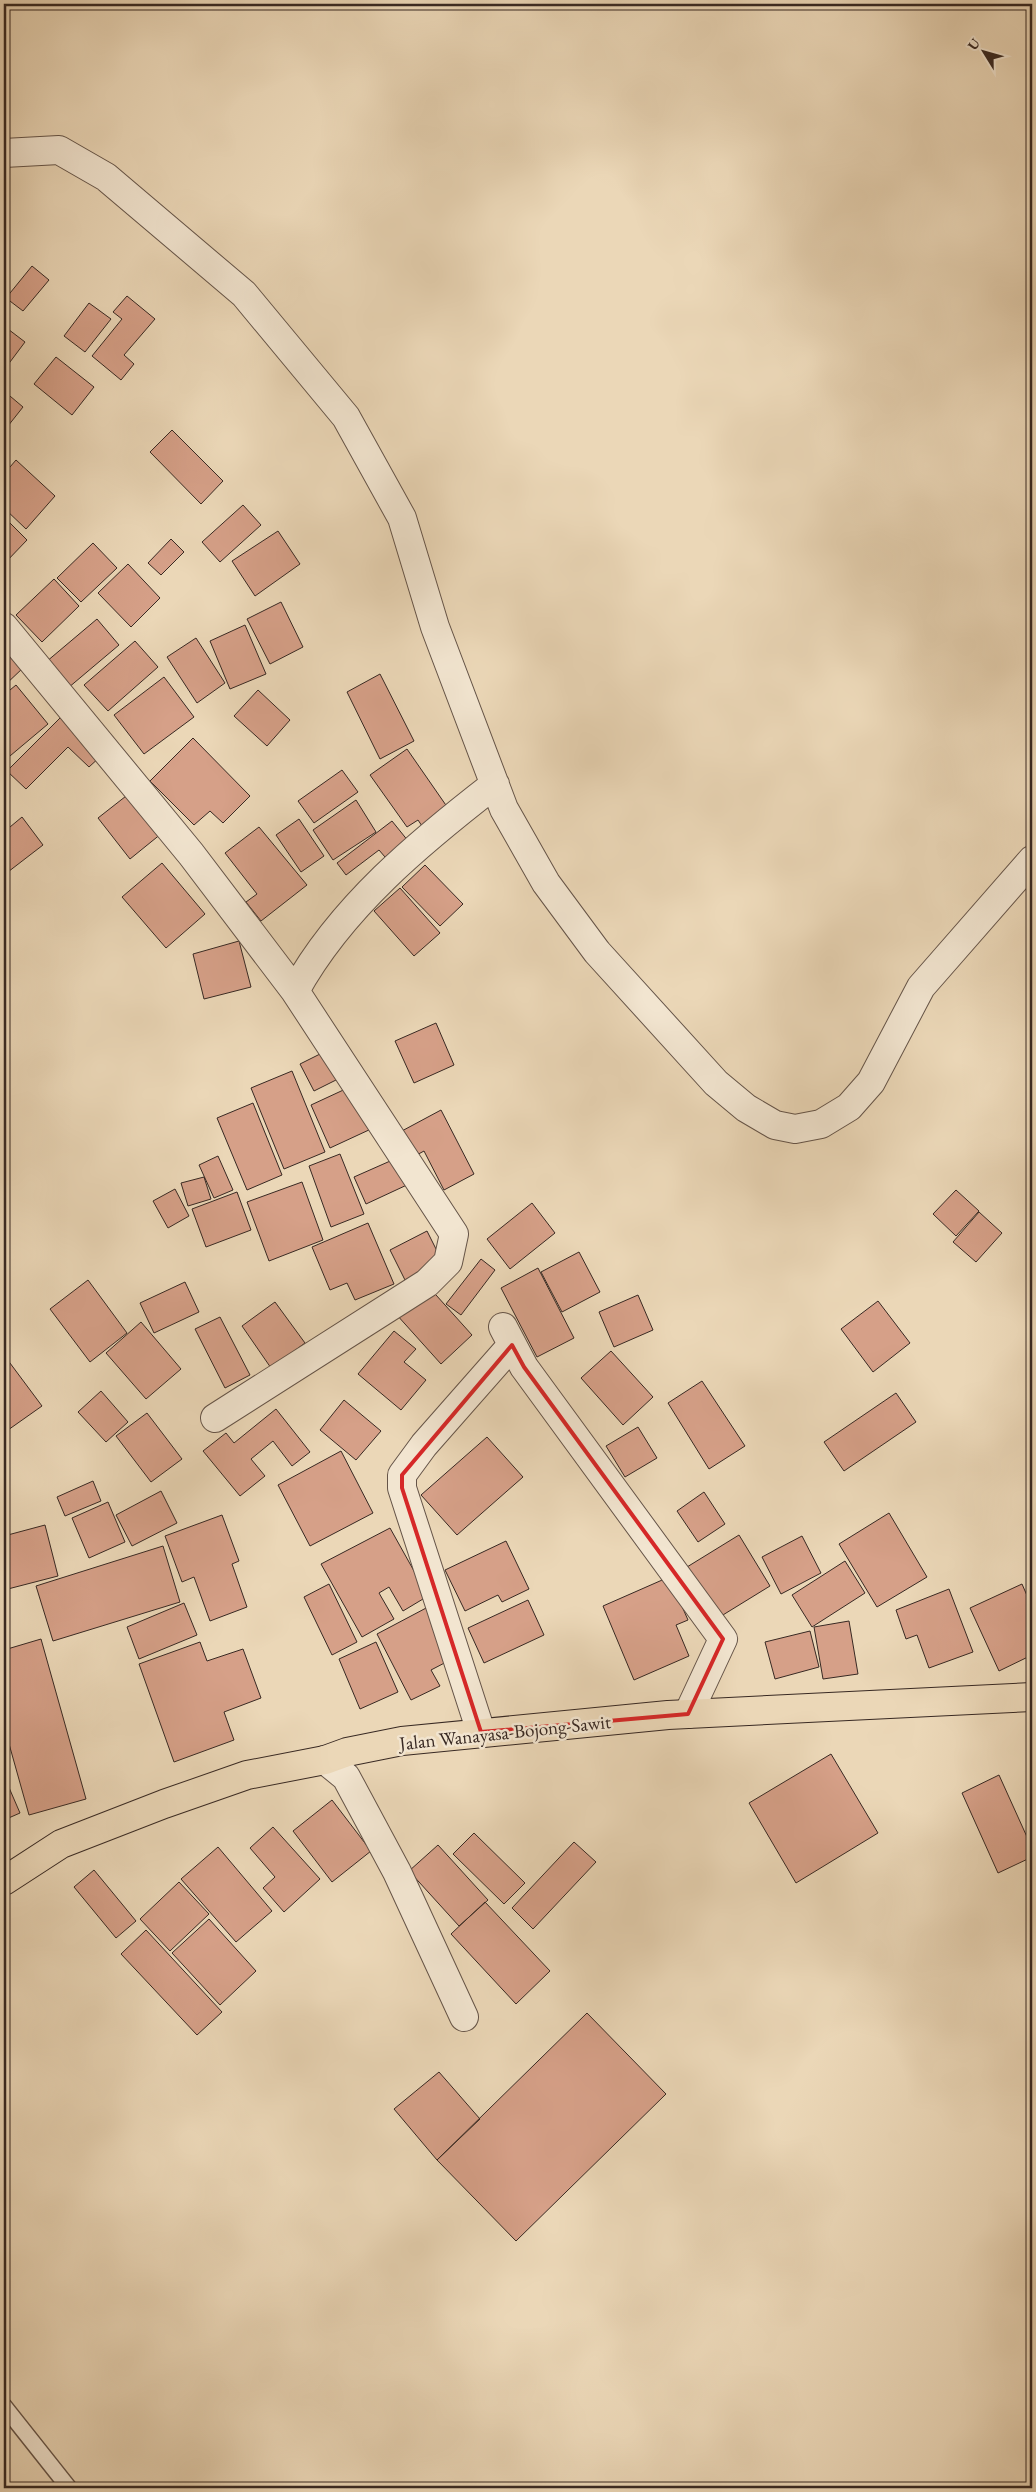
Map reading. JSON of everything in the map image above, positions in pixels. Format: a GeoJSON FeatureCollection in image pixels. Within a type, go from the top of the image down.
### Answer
{"type":"FeatureCollection","features":[{"type":"Feature","properties":{"kind":"main road","name":"Jalan Wanayasa-Bojong-Sawit"},"geometry":{"type":"LineString","coordinates":[[4,1882],[61,1844],[164,1804],[247,1775],[325,1760],[348,1752],[402,1741],[481,1732],[688,1714],[1032,1697]]}},
{"type":"Feature","properties":{"kind":"street"},"geometry":{"type":"LineString","coordinates":[[4,153],[59,150],[106,177],[244,294],[346,417],[402,518],[435,627],[494,784],[504,809],[546,883],[597,952],[716,1083],[746,1108],[775,1125],[795,1129],[821,1124],[850,1106],[871,1082],[921,987],[1032,860]]}},
{"type":"Feature","properties":{"kind":"street"},"geometry":{"type":"LineString","coordinates":[[4,628],[191,854],[295,991],[454,1234],[448,1262],[427,1283],[215,1418]]}},
{"type":"Feature","properties":{"kind":"street"},"geometry":{"type":"LineString","coordinates":[[295,991],[305,972],[351,913],[433,832],[494,784]]}},
{"type":"Feature","properties":{"kind":"street"},"geometry":{"type":"LineString","coordinates":[[481,1732],[402,1488],[402,1475],[508,1336],[524,1367],[723,1639],[688,1714]]}},
{"type":"Feature","properties":{"kind":"street"},"geometry":{"type":"LineString","coordinates":[[325,1760],[346,1777],[397,1872],[464,2018]]}},
{"type":"Feature","properties":{"kind":"lane"},"geometry":{"type":"LineString","coordinates":[[4,2406],[69,2488]]}},
{"type":"Feature","properties":{"kind":"highlighted area"},"geometry":{"type":"Polygon","coordinates":[[[512,1345],[524,1367],[723,1639],[688,1714],[481,1732],[402,1488],[402,1475],[512,1345]]]}},
{"type":"Feature","properties":{"kind":"building"},"geometry":{"type":"Polygon","coordinates":[[[32,266],[49,280],[23,311],[6,298],[32,266]]]}},
{"type":"Feature","properties":{"kind":"building"},"geometry":{"type":"Polygon","coordinates":[[[127,296],[155,319],[124,355],[134,364],[121,380],[92,356],[122,319],[113,312],[127,296]]]}},
{"type":"Feature","properties":{"kind":"building"},"geometry":{"type":"Polygon","coordinates":[[[89,303],[111,319],[85,352],[64,336],[89,303]]]}},
{"type":"Feature","properties":{"kind":"building"},"geometry":{"type":"Polygon","coordinates":[[[4,326],[25,342],[4,370],[4,326]]]}},
{"type":"Feature","properties":{"kind":"building"},"geometry":{"type":"Polygon","coordinates":[[[56,357],[94,387],[72,415],[34,384],[56,357]]]}},
{"type":"Feature","properties":{"kind":"building"},"geometry":{"type":"Polygon","coordinates":[[[4,391],[23,407],[4,431],[4,391]]]}},
{"type":"Feature","properties":{"kind":"building"},"geometry":{"type":"Polygon","coordinates":[[[172,430],[223,481],[201,504],[150,452],[172,430]]]}},
{"type":"Feature","properties":{"kind":"building"},"geometry":{"type":"Polygon","coordinates":[[[16,460],[55,496],[26,529],[4,508],[4,474],[16,460]]]}},
{"type":"Feature","properties":{"kind":"building"},"geometry":{"type":"Polygon","coordinates":[[[243,505],[261,525],[220,562],[202,542],[243,505]]]}},
{"type":"Feature","properties":{"kind":"building"},"geometry":{"type":"Polygon","coordinates":[[[4,517],[27,540],[4,564],[4,517]]]}},
{"type":"Feature","properties":{"kind":"building"},"geometry":{"type":"Polygon","coordinates":[[[278,531],[300,564],[255,596],[232,561],[278,531]]]}},
{"type":"Feature","properties":{"kind":"building"},"geometry":{"type":"Polygon","coordinates":[[[171,539],[184,552],[161,575],[148,563],[171,539]]]}},
{"type":"Feature","properties":{"kind":"building"},"geometry":{"type":"Polygon","coordinates":[[[93,543],[117,568],[81,602],[57,578],[93,543]]]}},
{"type":"Feature","properties":{"kind":"building"},"geometry":{"type":"Polygon","coordinates":[[[128,564],[160,598],[131,627],[98,593],[128,564]]]}},
{"type":"Feature","properties":{"kind":"building"},"geometry":{"type":"Polygon","coordinates":[[[54,579],[79,606],[42,642],[16,615],[54,579]]]}},
{"type":"Feature","properties":{"kind":"building"},"geometry":{"type":"Polygon","coordinates":[[[281,602],[303,647],[270,664],[247,619],[281,602]]]}},
{"type":"Feature","properties":{"kind":"building"},"geometry":{"type":"Polygon","coordinates":[[[97,619],[119,645],[68,688],[46,662],[97,619]]]}},
{"type":"Feature","properties":{"kind":"building"},"geometry":{"type":"Polygon","coordinates":[[[245,625],[266,674],[230,689],[210,641],[245,625]]]}},
{"type":"Feature","properties":{"kind":"building"},"geometry":{"type":"Polygon","coordinates":[[[196,638],[225,683],[197,703],[167,657],[196,638]]]}},
{"type":"Feature","properties":{"kind":"building"},"geometry":{"type":"Polygon","coordinates":[[[135,641],[158,667],[108,711],[84,685],[135,641]]]}},
{"type":"Feature","properties":{"kind":"building"},"geometry":{"type":"Polygon","coordinates":[[[4,644],[24,667],[4,686],[4,644]]]}},
{"type":"Feature","properties":{"kind":"building"},"geometry":{"type":"Polygon","coordinates":[[[380,674],[414,741],[380,759],[347,692],[380,674]]]}},
{"type":"Feature","properties":{"kind":"building"},"geometry":{"type":"Polygon","coordinates":[[[164,677],[194,717],[144,754],[114,715],[164,677]]]}},
{"type":"Feature","properties":{"kind":"building"},"geometry":{"type":"Polygon","coordinates":[[[16,685],[48,724],[4,761],[4,695],[16,685]]]}},
{"type":"Feature","properties":{"kind":"building"},"geometry":{"type":"Polygon","coordinates":[[[258,690],[290,720],[267,746],[234,716],[258,690]]]}},
{"type":"Feature","properties":{"kind":"building"},"geometry":{"type":"Polygon","coordinates":[[[62,716],[101,756],[89,767],[68,747],[26,789],[7,771],[62,716]]]}},
{"type":"Feature","properties":{"kind":"building"},"geometry":{"type":"Polygon","coordinates":[[[193,738],[250,796],[223,823],[210,811],[194,825],[150,781],[193,738]]]}},
{"type":"Feature","properties":{"kind":"building"},"geometry":{"type":"Polygon","coordinates":[[[407,749],[450,811],[424,829],[418,820],[407,827],[370,775],[407,749]]]}},
{"type":"Feature","properties":{"kind":"building"},"geometry":{"type":"Polygon","coordinates":[[[342,770],[358,792],[314,823],[298,801],[342,770]]]}},
{"type":"Feature","properties":{"kind":"building"},"geometry":{"type":"Polygon","coordinates":[[[135,789],[167,829],[130,859],[98,818],[135,789]]]}},
{"type":"Feature","properties":{"kind":"building"},"geometry":{"type":"Polygon","coordinates":[[[356,800],[376,832],[333,860],[313,830],[356,800]]]}},
{"type":"Feature","properties":{"kind":"building"},"geometry":{"type":"Polygon","coordinates":[[[22,817],[43,845],[4,875],[4,832],[22,817]]]}},
{"type":"Feature","properties":{"kind":"building"},"geometry":{"type":"Polygon","coordinates":[[[299,819],[324,856],[301,872],[276,835],[299,819]]]}},
{"type":"Feature","properties":{"kind":"building"},"geometry":{"type":"Polygon","coordinates":[[[392,821],[413,847],[391,864],[379,850],[346,875],[337,863],[392,821]]]}},
{"type":"Feature","properties":{"kind":"building"},"geometry":{"type":"Polygon","coordinates":[[[259,827],[307,885],[261,921],[246,902],[257,894],[225,853],[259,827]]]}},
{"type":"Feature","properties":{"kind":"building"},"geometry":{"type":"Polygon","coordinates":[[[162,863],[205,914],[166,948],[122,897],[162,863]]]}},
{"type":"Feature","properties":{"kind":"building"},"geometry":{"type":"Polygon","coordinates":[[[425,865],[463,904],[440,926],[402,887],[425,865]]]}},
{"type":"Feature","properties":{"kind":"building"},"geometry":{"type":"Polygon","coordinates":[[[400,888],[440,933],[414,956],[374,911],[400,888]]]}},
{"type":"Feature","properties":{"kind":"building"},"geometry":{"type":"Polygon","coordinates":[[[239,941],[251,987],[204,999],[193,954],[239,941]]]}},
{"type":"Feature","properties":{"kind":"building"},"geometry":{"type":"Polygon","coordinates":[[[436,1023],[454,1065],[414,1083],[395,1041],[436,1023]]]}},
{"type":"Feature","properties":{"kind":"building"},"geometry":{"type":"Polygon","coordinates":[[[330,1049],[344,1076],[314,1091],[300,1064],[330,1049]]]}},
{"type":"Feature","properties":{"kind":"building"},"geometry":{"type":"Polygon","coordinates":[[[292,1071],[325,1152],[284,1169],[251,1088],[292,1071]]]}},
{"type":"Feature","properties":{"kind":"building"},"geometry":{"type":"Polygon","coordinates":[[[352,1086],[371,1129],[330,1148],[311,1105],[352,1086]]]}},
{"type":"Feature","properties":{"kind":"building"},"geometry":{"type":"Polygon","coordinates":[[[253,1103],[282,1175],[247,1190],[217,1118],[253,1103]]]}},
{"type":"Feature","properties":{"kind":"building"},"geometry":{"type":"Polygon","coordinates":[[[441,1110],[474,1174],[444,1190],[424,1151],[413,1157],[400,1132],[441,1110]]]}},
{"type":"Feature","properties":{"kind":"building"},"geometry":{"type":"Polygon","coordinates":[[[340,1154],[364,1214],[331,1227],[309,1166],[340,1154]]]}},
{"type":"Feature","properties":{"kind":"building"},"geometry":{"type":"Polygon","coordinates":[[[218,1156],[233,1190],[214,1198],[199,1165],[218,1156]]]}},
{"type":"Feature","properties":{"kind":"building"},"geometry":{"type":"Polygon","coordinates":[[[397,1158],[409,1184],[366,1204],[354,1177],[397,1158]]]}},
{"type":"Feature","properties":{"kind":"building"},"geometry":{"type":"Polygon","coordinates":[[[204,1177],[211,1199],[188,1206],[181,1183],[204,1177]]]}},
{"type":"Feature","properties":{"kind":"building"},"geometry":{"type":"Polygon","coordinates":[[[302,1182],[323,1240],[269,1261],[247,1202],[302,1182]]]}},
{"type":"Feature","properties":{"kind":"building"},"geometry":{"type":"Polygon","coordinates":[[[175,1189],[189,1216],[168,1228],[153,1201],[175,1189]]]}},
{"type":"Feature","properties":{"kind":"building"},"geometry":{"type":"Polygon","coordinates":[[[956,1190],[979,1211],[956,1236],[933,1214],[956,1190]]]}},
{"type":"Feature","properties":{"kind":"building"},"geometry":{"type":"Polygon","coordinates":[[[237,1192],[251,1230],[206,1247],[192,1209],[237,1192]]]}},
{"type":"Feature","properties":{"kind":"building"},"geometry":{"type":"Polygon","coordinates":[[[532,1203],[555,1233],[510,1269],[487,1239],[532,1203]]]}},
{"type":"Feature","properties":{"kind":"building"},"geometry":{"type":"Polygon","coordinates":[[[979,1212],[1002,1233],[976,1262],[953,1242],[979,1212]]]}},
{"type":"Feature","properties":{"kind":"building"},"geometry":{"type":"Polygon","coordinates":[[[368,1223],[394,1284],[355,1300],[347,1283],[330,1290],[312,1247],[368,1223]]]}},
{"type":"Feature","properties":{"kind":"building"},"geometry":{"type":"Polygon","coordinates":[[[427,1231],[442,1261],[405,1280],[390,1250],[427,1231]]]}},
{"type":"Feature","properties":{"kind":"building"},"geometry":{"type":"Polygon","coordinates":[[[579,1252],[600,1292],[562,1312],[541,1272],[579,1252]]]}},
{"type":"Feature","properties":{"kind":"building"},"geometry":{"type":"Polygon","coordinates":[[[481,1259],[495,1270],[461,1315],[446,1304],[481,1259]]]}},
{"type":"Feature","properties":{"kind":"building"},"geometry":{"type":"Polygon","coordinates":[[[538,1268],[574,1338],[537,1357],[501,1288],[538,1268]]]}},
{"type":"Feature","properties":{"kind":"building"},"geometry":{"type":"Polygon","coordinates":[[[88,1280],[127,1333],[90,1362],[50,1309],[88,1280]]]}},
{"type":"Feature","properties":{"kind":"building"},"geometry":{"type":"Polygon","coordinates":[[[185,1282],[199,1312],[154,1333],[140,1303],[185,1282]]]}},
{"type":"Feature","properties":{"kind":"building"},"geometry":{"type":"Polygon","coordinates":[[[427,1285],[472,1335],[441,1364],[396,1314],[427,1285]]]}},
{"type":"Feature","properties":{"kind":"building"},"geometry":{"type":"Polygon","coordinates":[[[638,1295],[653,1330],[614,1347],[599,1312],[638,1295]]]}},
{"type":"Feature","properties":{"kind":"building"},"geometry":{"type":"Polygon","coordinates":[[[878,1301],[910,1343],[873,1372],[841,1329],[878,1301]]]}},
{"type":"Feature","properties":{"kind":"building"},"geometry":{"type":"Polygon","coordinates":[[[275,1302],[305,1343],[271,1368],[242,1326],[275,1302]]]}},
{"type":"Feature","properties":{"kind":"building"},"geometry":{"type":"Polygon","coordinates":[[[220,1317],[250,1375],[225,1388],[195,1329],[220,1317]]]}},
{"type":"Feature","properties":{"kind":"building"},"geometry":{"type":"Polygon","coordinates":[[[141,1322],[181,1369],[146,1399],[106,1353],[141,1322]]]}},
{"type":"Feature","properties":{"kind":"building"},"geometry":{"type":"Polygon","coordinates":[[[394,1331],[416,1349],[404,1362],[426,1380],[401,1410],[358,1374],[394,1331]]]}},
{"type":"Feature","properties":{"kind":"building"},"geometry":{"type":"Polygon","coordinates":[[[611,1351],[653,1397],[623,1425],[581,1378],[611,1351]]]}},
{"type":"Feature","properties":{"kind":"building"},"geometry":{"type":"Polygon","coordinates":[[[4,1355],[42,1406],[8,1430],[4,1424],[4,1355]]]}},
{"type":"Feature","properties":{"kind":"building"},"geometry":{"type":"Polygon","coordinates":[[[702,1381],[745,1446],[709,1469],[668,1403],[702,1381]]]}},
{"type":"Feature","properties":{"kind":"building"},"geometry":{"type":"Polygon","coordinates":[[[101,1391],[128,1422],[106,1442],[78,1412],[101,1391]]]}},
{"type":"Feature","properties":{"kind":"building"},"geometry":{"type":"Polygon","coordinates":[[[896,1393],[916,1422],[844,1471],[824,1442],[896,1393]]]}},
{"type":"Feature","properties":{"kind":"building"},"geometry":{"type":"Polygon","coordinates":[[[344,1400],[381,1431],[356,1460],[320,1430],[344,1400]]]}},
{"type":"Feature","properties":{"kind":"building"},"geometry":{"type":"Polygon","coordinates":[[[276,1409],[310,1452],[292,1466],[273,1441],[251,1459],[265,1476],[240,1496],[203,1451],[226,1433],[234,1443],[276,1409]]]}},
{"type":"Feature","properties":{"kind":"building"},"geometry":{"type":"Polygon","coordinates":[[[147,1413],[182,1459],[151,1482],[116,1436],[147,1413]]]}},
{"type":"Feature","properties":{"kind":"building"},"geometry":{"type":"Polygon","coordinates":[[[638,1427],[657,1458],[625,1477],[606,1446],[638,1427]]]}},
{"type":"Feature","properties":{"kind":"building"},"geometry":{"type":"Polygon","coordinates":[[[487,1437],[523,1477],[457,1535],[421,1495],[487,1437]]]}},
{"type":"Feature","properties":{"kind":"building"},"geometry":{"type":"Polygon","coordinates":[[[341,1451],[373,1513],[310,1546],[278,1485],[341,1451]]]}},
{"type":"Feature","properties":{"kind":"building"},"geometry":{"type":"Polygon","coordinates":[[[93,1481],[101,1501],[65,1516],[57,1497],[93,1481]]]}},
{"type":"Feature","properties":{"kind":"building"},"geometry":{"type":"Polygon","coordinates":[[[161,1491],[177,1523],[132,1546],[116,1515],[161,1491]]]}},
{"type":"Feature","properties":{"kind":"building"},"geometry":{"type":"Polygon","coordinates":[[[704,1492],[725,1524],[698,1542],[677,1511],[704,1492]]]}},
{"type":"Feature","properties":{"kind":"building"},"geometry":{"type":"Polygon","coordinates":[[[108,1502],[125,1542],[89,1558],[72,1518],[108,1502]]]}},
{"type":"Feature","properties":{"kind":"building"},"geometry":{"type":"Polygon","coordinates":[[[889,1513],[927,1577],[877,1607],[839,1544],[889,1513]]]}},
{"type":"Feature","properties":{"kind":"building"},"geometry":{"type":"Polygon","coordinates":[[[222,1515],[239,1561],[232,1564],[247,1607],[210,1621],[194,1577],[182,1582],[165,1536],[222,1515]]]}},
{"type":"Feature","properties":{"kind":"building"},"geometry":{"type":"Polygon","coordinates":[[[45,1525],[58,1576],[4,1590],[4,1536],[45,1525]]]}},
{"type":"Feature","properties":{"kind":"building"},"geometry":{"type":"Polygon","coordinates":[[[390,1528],[428,1596],[403,1611],[389,1587],[379,1593],[394,1619],[362,1637],[321,1564],[390,1528]]]}},
{"type":"Feature","properties":{"kind":"building"},"geometry":{"type":"Polygon","coordinates":[[[739,1535],[770,1586],[718,1618],[687,1567],[739,1535]]]}},
{"type":"Feature","properties":{"kind":"building"},"geometry":{"type":"Polygon","coordinates":[[[802,1536],[821,1573],[781,1594],[762,1557],[802,1536]]]}},
{"type":"Feature","properties":{"kind":"building"},"geometry":{"type":"Polygon","coordinates":[[[506,1541],[529,1589],[502,1602],[498,1595],[465,1611],[445,1570],[506,1541]]]}},
{"type":"Feature","properties":{"kind":"building"},"geometry":{"type":"Polygon","coordinates":[[[163,1546],[180,1602],[53,1641],[36,1586],[163,1546]]]}},
{"type":"Feature","properties":{"kind":"building"},"geometry":{"type":"Polygon","coordinates":[[[845,1561],[865,1593],[812,1627],[792,1595],[845,1561]]]}},
{"type":"Feature","properties":{"kind":"building"},"geometry":{"type":"Polygon","coordinates":[[[669,1577],[688,1620],[676,1625],[689,1656],[634,1680],[603,1606],[669,1577]]]}},
{"type":"Feature","properties":{"kind":"building"},"geometry":{"type":"Polygon","coordinates":[[[329,1584],[357,1642],[332,1655],[304,1597],[329,1584]]]}},
{"type":"Feature","properties":{"kind":"building"},"geometry":{"type":"Polygon","coordinates":[[[1022,1584],[1032,1607],[1032,1655],[999,1671],[970,1608],[1022,1584]]]}},
{"type":"Feature","properties":{"kind":"building"},"geometry":{"type":"Polygon","coordinates":[[[949,1589],[973,1652],[929,1668],[917,1635],[906,1639],[896,1610],[949,1589]]]}},
{"type":"Feature","properties":{"kind":"building"},"geometry":{"type":"Polygon","coordinates":[[[528,1600],[544,1635],[484,1663],[468,1628],[528,1600]]]}},
{"type":"Feature","properties":{"kind":"building"},"geometry":{"type":"Polygon","coordinates":[[[184,1603],[197,1635],[139,1659],[127,1627],[184,1603]]]}},
{"type":"Feature","properties":{"kind":"building"},"geometry":{"type":"Polygon","coordinates":[[[428,1607],[454,1658],[431,1670],[440,1686],[411,1700],[377,1634],[428,1607]]]}},
{"type":"Feature","properties":{"kind":"building"},"geometry":{"type":"Polygon","coordinates":[[[849,1621],[858,1674],[823,1679],[814,1627],[849,1621]]]}},
{"type":"Feature","properties":{"kind":"building"},"geometry":{"type":"Polygon","coordinates":[[[810,1631],[819,1667],[775,1679],[765,1642],[810,1631]]]}},
{"type":"Feature","properties":{"kind":"building"},"geometry":{"type":"Polygon","coordinates":[[[41,1639],[86,1799],[29,1815],[4,1726],[4,1650],[41,1639]]]}},
{"type":"Feature","properties":{"kind":"building"},"geometry":{"type":"Polygon","coordinates":[[[200,1642],[207,1661],[243,1649],[261,1698],[224,1712],[234,1740],[174,1762],[139,1664],[200,1642]]]}},
{"type":"Feature","properties":{"kind":"building"},"geometry":{"type":"Polygon","coordinates":[[[376,1642],[398,1692],[360,1709],[339,1659],[376,1642]]]}},
{"type":"Feature","properties":{"kind":"building"},"geometry":{"type":"Polygon","coordinates":[[[831,1754],[878,1833],[796,1883],[749,1803],[831,1754]]]}},
{"type":"Feature","properties":{"kind":"building"},"geometry":{"type":"Polygon","coordinates":[[[999,1775],[1032,1848],[1032,1857],[998,1873],[962,1793],[999,1775]]]}},
{"type":"Feature","properties":{"kind":"building"},"geometry":{"type":"Polygon","coordinates":[[[4,1776],[20,1813],[4,1820],[4,1776]]]}},
{"type":"Feature","properties":{"kind":"building"},"geometry":{"type":"Polygon","coordinates":[[[332,1800],[371,1851],[332,1882],[293,1831],[332,1800]]]}},
{"type":"Feature","properties":{"kind":"building"},"geometry":{"type":"Polygon","coordinates":[[[273,1827],[320,1879],[284,1912],[263,1888],[275,1877],[250,1848],[273,1827]]]}},
{"type":"Feature","properties":{"kind":"building"},"geometry":{"type":"Polygon","coordinates":[[[474,1833],[525,1883],[504,1904],[453,1854],[474,1833]]]}},
{"type":"Feature","properties":{"kind":"building"},"geometry":{"type":"Polygon","coordinates":[[[574,1842],[596,1862],[533,1929],[512,1908],[574,1842]]]}},
{"type":"Feature","properties":{"kind":"building"},"geometry":{"type":"Polygon","coordinates":[[[438,1845],[488,1900],[459,1926],[409,1871],[438,1845]]]}},
{"type":"Feature","properties":{"kind":"building"},"geometry":{"type":"Polygon","coordinates":[[[218,1847],[272,1911],[236,1942],[181,1879],[218,1847]]]}},
{"type":"Feature","properties":{"kind":"building"},"geometry":{"type":"Polygon","coordinates":[[[94,1870],[136,1921],[116,1938],[74,1887],[94,1870]]]}},
{"type":"Feature","properties":{"kind":"building"},"geometry":{"type":"Polygon","coordinates":[[[179,1882],[209,1914],[170,1951],[140,1919],[179,1882]]]}},
{"type":"Feature","properties":{"kind":"building"},"geometry":{"type":"Polygon","coordinates":[[[485,1902],[550,1971],[516,2004],[451,1934],[485,1902]]]}},
{"type":"Feature","properties":{"kind":"building"},"geometry":{"type":"Polygon","coordinates":[[[209,1919],[256,1971],[220,2005],[172,1953],[209,1919]]]}},
{"type":"Feature","properties":{"kind":"building"},"geometry":{"type":"Polygon","coordinates":[[[146,1930],[222,2012],[197,2035],[121,1954],[146,1930]]]}},
{"type":"Feature","properties":{"kind":"building"},"geometry":{"type":"Polygon","coordinates":[[[587,2013],[666,2094],[516,2241],[437,2160],[587,2013]]]}},
{"type":"Feature","properties":{"kind":"building"},"geometry":{"type":"Polygon","coordinates":[[[439,2072],[480,2119],[437,2160],[394,2109],[439,2072]]]}}]}
